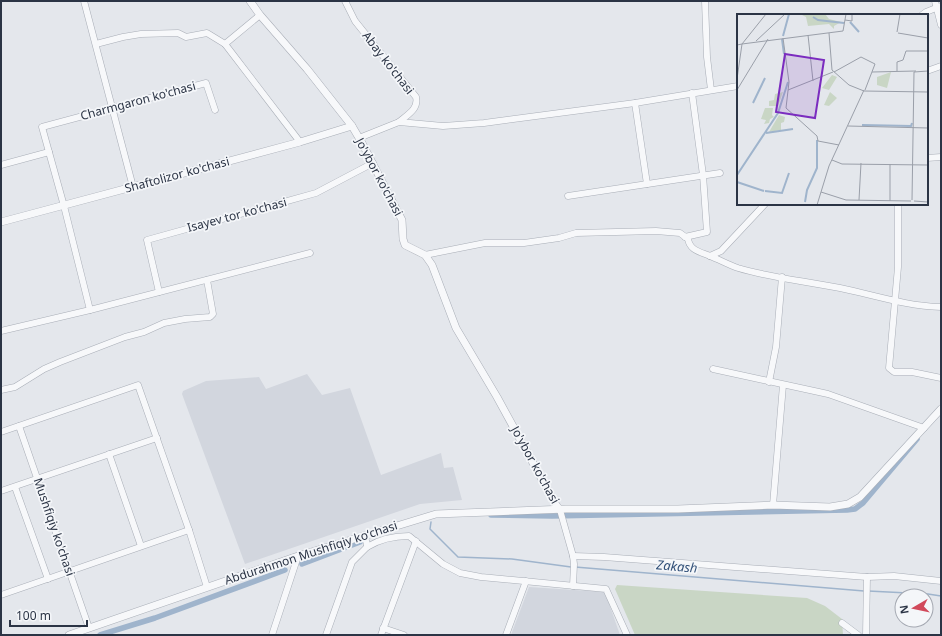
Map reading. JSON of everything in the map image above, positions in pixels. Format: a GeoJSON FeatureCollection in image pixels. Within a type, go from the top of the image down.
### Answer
{"type":"FeatureCollection","features":[{"type":"Feature","properties":{"kind":"street"},"geometry":{"type":"LineString","coordinates":[[84,1],[132,187]]}},
{"type":"Feature","properties":{"kind":"street","name":"Jo'ybor ko'chasi"},"geometry":{"type":"LineString","coordinates":[[250,1],[352,126],[402,220],[404,245],[426,255],[432,265],[456,328],[497,396],[556,505],[561,511]]}},
{"type":"Feature","properties":{"kind":"street","name":"Abay ko'chasi"},"geometry":{"type":"LineString","coordinates":[[345,1],[355,21],[416,97],[416,105],[414,109],[399,122]]}},
{"type":"Feature","properties":{"kind":"street"},"geometry":{"type":"LineString","coordinates":[[705,1],[707,57],[711,90]]}},
{"type":"Feature","properties":{"kind":"street"},"geometry":{"type":"LineString","coordinates":[[934,1],[939,7],[941,25]]}},
{"type":"Feature","properties":{"kind":"street"},"geometry":{"type":"LineString","coordinates":[[923,14],[939,7]]}},
{"type":"Feature","properties":{"kind":"street"},"geometry":{"type":"LineString","coordinates":[[225,44],[260,15]]}},
{"type":"Feature","properties":{"kind":"street"},"geometry":{"type":"LineString","coordinates":[[96,44],[141,34],[178,33],[186,37],[207,33],[225,44],[300,142]]}},
{"type":"Feature","properties":{"kind":"street"},"geometry":{"type":"LineString","coordinates":[[928,71],[941,66]]}},
{"type":"Feature","properties":{"kind":"street","name":"Charmgaron ko'chasi"},"geometry":{"type":"LineString","coordinates":[[49,152],[42,127],[206,83],[215,110]]}},
{"type":"Feature","properties":{"kind":"street"},"geometry":{"type":"LineString","coordinates":[[359,138],[399,122],[443,126],[484,123],[737,86]]}},
{"type":"Feature","properties":{"kind":"street"},"geometry":{"type":"LineString","coordinates":[[426,255],[484,243],[524,243],[559,238],[576,233],[656,231],[685,236],[707,232],[703,175],[692,93]]}},
{"type":"Feature","properties":{"kind":"street"},"geometry":{"type":"LineString","coordinates":[[635,102],[647,184]]}},
{"type":"Feature","properties":{"kind":"street","name":"Shaftolizor ko'chasi"},"geometry":{"type":"LineString","coordinates":[[1,222],[300,142],[352,126]]}},
{"type":"Feature","properties":{"kind":"street"},"geometry":{"type":"LineString","coordinates":[[1,165],[49,152],[90,310]]}},
{"type":"Feature","properties":{"kind":"street"},"geometry":{"type":"LineString","coordinates":[[928,158],[941,156]]}},
{"type":"Feature","properties":{"kind":"street","name":"Isayev tor ko'chasi"},"geometry":{"type":"LineString","coordinates":[[159,292],[147,240],[316,193],[373,163]]}},
{"type":"Feature","properties":{"kind":"street"},"geometry":{"type":"LineString","coordinates":[[568,196],[720,173]]}},
{"type":"Feature","properties":{"kind":"street"},"geometry":{"type":"LineString","coordinates":[[710,256],[721,250],[764,205]]}},
{"type":"Feature","properties":{"kind":"street"},"geometry":{"type":"LineString","coordinates":[[898,205],[898,267],[889,368],[894,372],[912,372],[941,378]]}},
{"type":"Feature","properties":{"kind":"street"},"geometry":{"type":"LineString","coordinates":[[685,236],[694,250],[736,268],[760,274],[840,288],[896,302],[941,307]]}},
{"type":"Feature","properties":{"kind":"street"},"geometry":{"type":"LineString","coordinates":[[1,331],[90,310],[310,253]]}},
{"type":"Feature","properties":{"kind":"street"},"geometry":{"type":"LineString","coordinates":[[769,382],[776,347],[782,277]]}},
{"type":"Feature","properties":{"kind":"street"},"geometry":{"type":"LineString","coordinates":[[1,390],[15,387],[44,368],[125,337],[144,332],[164,323],[185,319],[210,317],[213,314],[207,280]]}},
{"type":"Feature","properties":{"kind":"street"},"geometry":{"type":"LineString","coordinates":[[713,369],[783,385],[807,388],[924,428]]}},
{"type":"Feature","properties":{"kind":"street"},"geometry":{"type":"LineString","coordinates":[[1,432],[138,384],[189,530],[207,587]]}},
{"type":"Feature","properties":{"kind":"street"},"geometry":{"type":"LineString","coordinates":[[773,505],[783,385]]}},
{"type":"Feature","properties":{"kind":"street","name":"Abdurahmon Mushfiqiy koʻchasi"},"geometry":{"type":"LineString","coordinates":[[69,635],[298,556],[436,514],[678,509],[773,505],[830,507],[848,504],[860,497],[941,409]]}},
{"type":"Feature","properties":{"kind":"street","name":"Mushfiqiy ko'chasi"},"geometry":{"type":"LineString","coordinates":[[19,426],[89,628]]}},
{"type":"Feature","properties":{"kind":"street"},"geometry":{"type":"LineString","coordinates":[[1,491],[157,438]]}},
{"type":"Feature","properties":{"kind":"street"},"geometry":{"type":"LineString","coordinates":[[109,454],[141,546]]}},
{"type":"Feature","properties":{"kind":"street"},"geometry":{"type":"LineString","coordinates":[[15,487],[48,579]]}},
{"type":"Feature","properties":{"kind":"street"},"geometry":{"type":"LineString","coordinates":[[561,511],[573,556],[573,583]]}},
{"type":"Feature","properties":{"kind":"street"},"geometry":{"type":"LineString","coordinates":[[1,594],[189,530]]}},
{"type":"Feature","properties":{"kind":"street"},"geometry":{"type":"LineString","coordinates":[[364,535],[367,547]]}},
{"type":"Feature","properties":{"kind":"street"},"geometry":{"type":"LineString","coordinates":[[326,635],[352,562],[367,547],[376,542],[409,536],[416,540],[443,564],[460,572],[481,577],[573,583],[606,589],[627,635]]}},
{"type":"Feature","properties":{"kind":"street"},"geometry":{"type":"LineString","coordinates":[[381,635],[416,540]]}},
{"type":"Feature","properties":{"kind":"street"},"geometry":{"type":"LineString","coordinates":[[272,635],[298,556]]}},
{"type":"Feature","properties":{"kind":"street"},"geometry":{"type":"LineString","coordinates":[[573,556],[618,558],[867,577],[894,576],[941,581]]}},
{"type":"Feature","properties":{"kind":"street"},"geometry":{"type":"LineString","coordinates":[[866,635],[867,577]]}},
{"type":"Feature","properties":{"kind":"street"},"geometry":{"type":"LineString","coordinates":[[506,635],[526,581]]}},
{"type":"Feature","properties":{"kind":"street"},"geometry":{"type":"LineString","coordinates":[[842,624],[858,635]]}},
{"type":"Feature","properties":{"kind":"street"},"geometry":{"type":"LineString","coordinates":[[383,628],[404,635]]}},
{"type":"Feature","properties":{"kind":"shaded area"},"geometry":{"type":"Polygon","coordinates":[[[307,374],[322,395],[350,388],[381,475],[441,453],[444,468],[453,467],[462,500],[420,504],[245,564],[182,394],[183,391],[206,381],[259,377],[266,389],[307,374]]]}},
{"type":"Feature","properties":{"kind":"shaded area"},"geometry":{"type":"Polygon","coordinates":[[[529,587],[605,592],[620,635],[511,635],[529,587]]]}},
{"type":"Feature","properties":{"kind":"green space"},"geometry":{"type":"Polygon","coordinates":[[[617,585],[807,598],[825,606],[842,619],[843,635],[635,635],[615,589],[617,585]]]}},
{"type":"Feature","properties":{"kind":"waterway"},"geometry":{"type":"LineString","coordinates":[[491,515],[552,516],[855,509],[863,503],[917,439]]}},
{"type":"Feature","properties":{"kind":"waterway","name":"Zakash"},"geometry":{"type":"LineString","coordinates":[[431,522],[430,529],[458,557],[512,559],[571,567]]}},
{"type":"Feature","properties":{"kind":"waterway"},"geometry":{"type":"LineString","coordinates":[[302,564],[360,542]]}},
{"type":"Feature","properties":{"kind":"waterway","name":"Zakash"},"geometry":{"type":"LineString","coordinates":[[575,567],[864,591]]}},
{"type":"Feature","properties":{"kind":"waterway"},"geometry":{"type":"LineString","coordinates":[[100,635],[155,618],[285,570]]}},
{"type":"Feature","properties":{"kind":"waterway","name":"Zakash"},"geometry":{"type":"LineString","coordinates":[[868,591],[941,596]]}}]}
